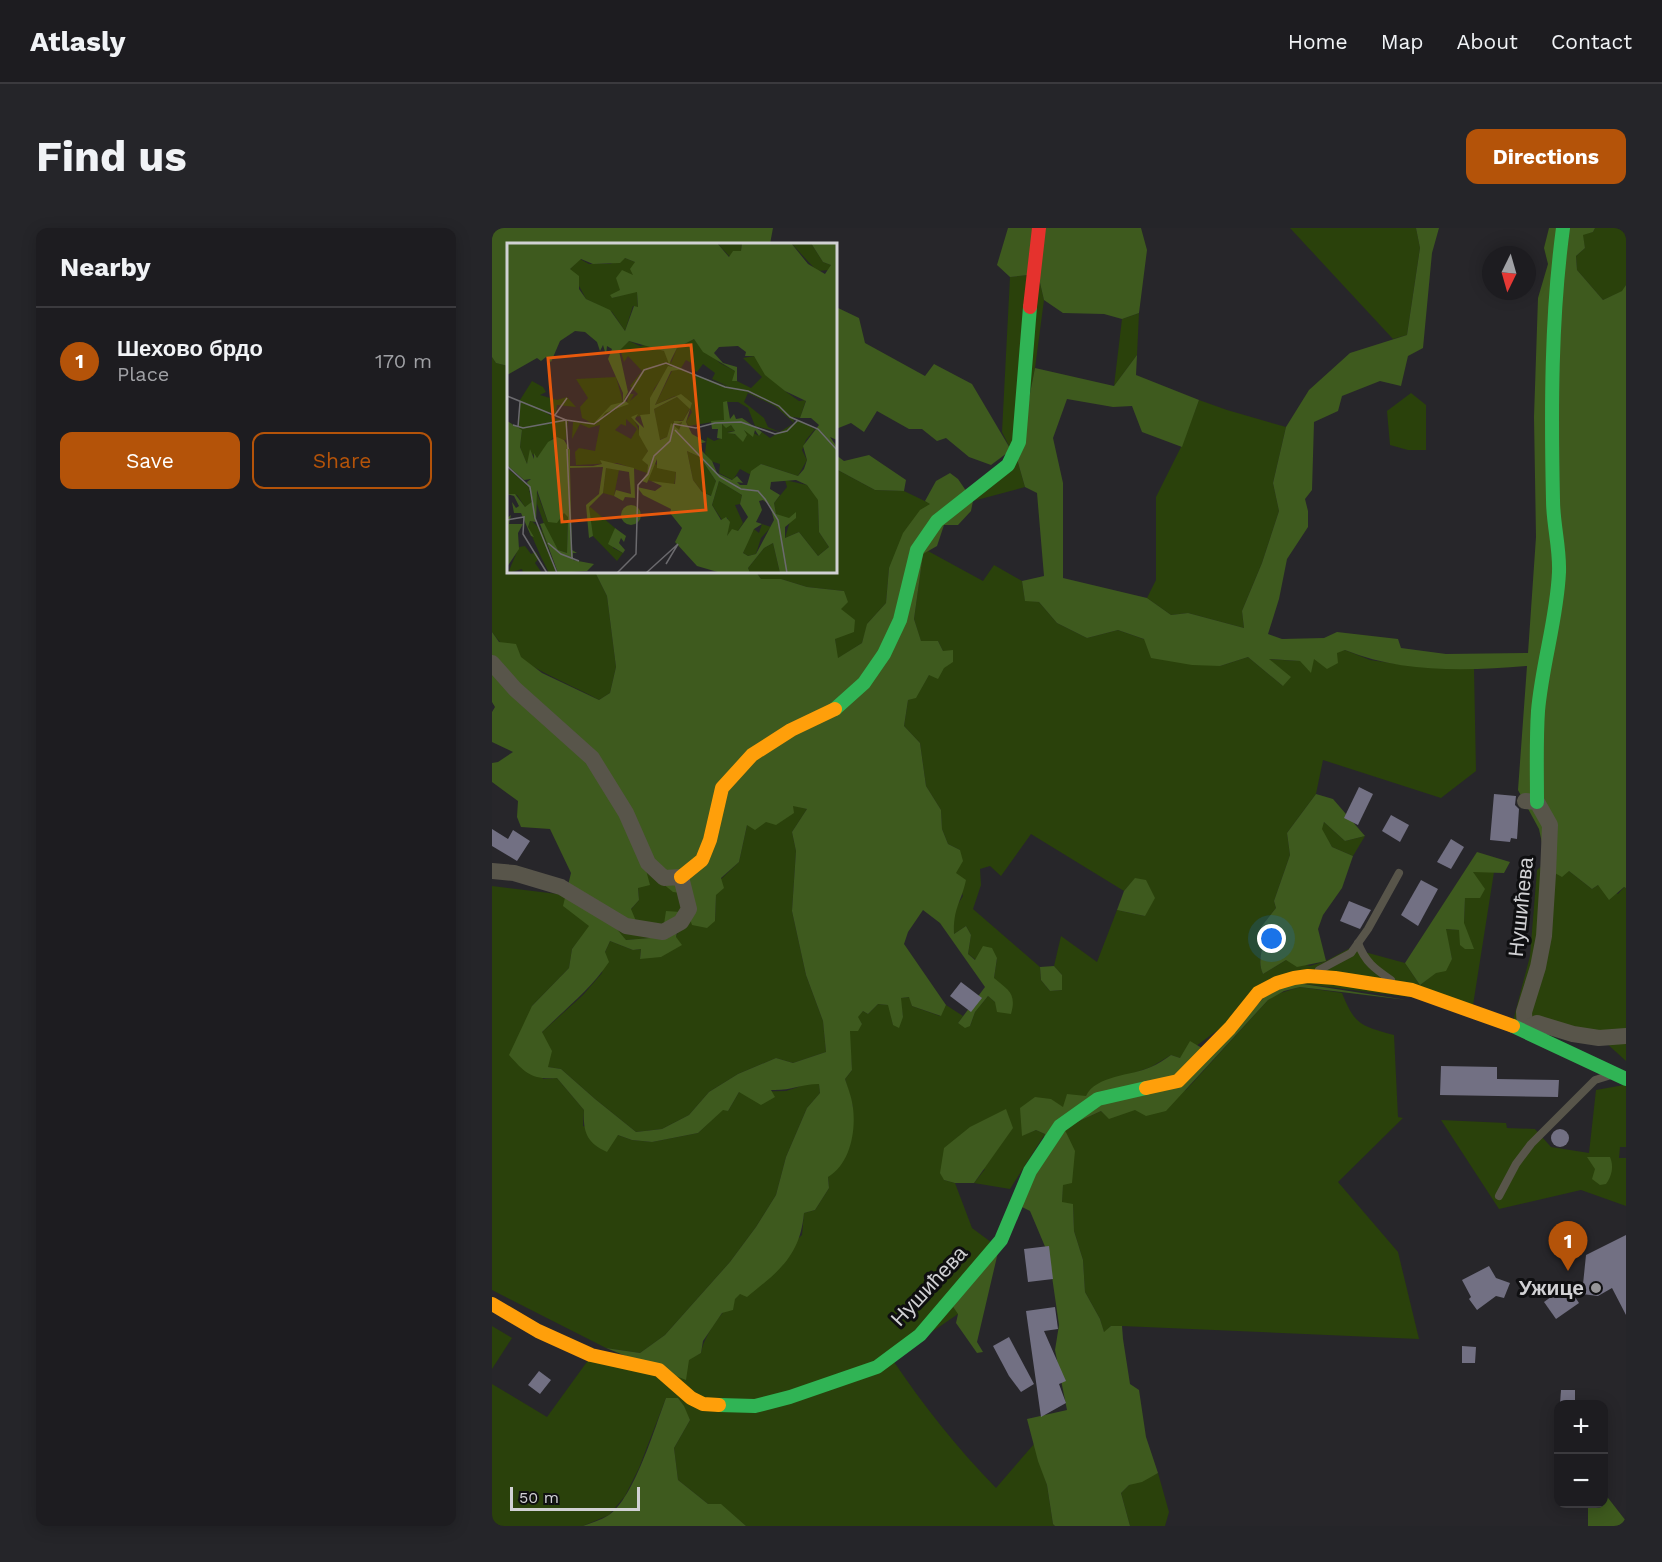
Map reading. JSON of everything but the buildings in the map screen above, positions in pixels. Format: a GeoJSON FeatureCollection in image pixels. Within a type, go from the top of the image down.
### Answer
{"type":"FeatureCollection","features":[{"type":"Feature","properties":{"kind":"street"},"geometry":{"type":"LineString","coordinates":[[492,663],[515,689],[592,758],[626,813],[648,863],[664,878],[681,877],[702,860],[710,840],[722,788],[752,755],[791,730],[832,712],[864,683],[885,654],[900,620],[917,550],[937,521],[1008,465],[1019,442],[1039,228]]}},
{"type":"Feature","properties":{"kind":"street"},"geometry":{"type":"LineString","coordinates":[[1531,801],[1538,712],[1545,661],[1551,638],[1559,571],[1552,502],[1556,278],[1563,228]]}},
{"type":"Feature","properties":{"kind":"street","name":"Нушићева"},"geometry":{"type":"LineString","coordinates":[[1525,1030],[1524,1012],[1538,967],[1544,936],[1550,825],[1531,801]]}},
{"type":"Feature","properties":{"kind":"street"},"geometry":{"type":"LineString","coordinates":[[492,872],[514,873],[561,887],[626,926],[663,932],[681,922],[689,909],[681,877]]}},
{"type":"Feature","properties":{"kind":"street","name":"Нушићева"},"geometry":{"type":"LineString","coordinates":[[492,1304],[538,1331],[591,1355],[659,1370],[691,1398],[703,1404],[755,1406],[789,1398],[877,1367],[920,1335],[1000,1240],[1030,1171],[1060,1126],[1098,1098],[1178,1081],[1230,1028],[1258,993],[1277,983],[1308,976],[1412,990],[1525,1030],[1620,1076]]}},
{"type":"Feature","properties":{"kind":"street"},"geometry":{"type":"LineString","coordinates":[[1525,1030],[1537,1023],[1573,1034],[1599,1038],[1626,1036]]}},
{"type":"Feature","properties":{"kind":"lane","name":"Нушићева"},"geometry":{"type":"LineString","coordinates":[[1308,976],[1351,953],[1400,873]]}},
{"type":"Feature","properties":{"kind":"lane","name":"Нушићева"},"geometry":{"type":"LineString","coordinates":[[1358,944],[1370,964],[1403,989]]}},
{"type":"Feature","properties":{"kind":"lane","name":"Нушићева"},"geometry":{"type":"LineString","coordinates":[[1499,1196],[1516,1164],[1531,1144],[1595,1080],[1620,1076]]}},
{"type":"Feature","properties":{"kind":"green space"},"geometry":{"type":"Polygon","coordinates":[[[492,228],[773,228],[770,243],[507,243],[507,366],[496,363],[492,357],[492,228]]]}},
{"type":"Feature","properties":{"kind":"green space"},"geometry":{"type":"Polygon","coordinates":[[[1008,228],[1141,228],[1147,250],[1139,313],[1122,319],[1104,314],[1063,313],[1044,300],[1038,274],[1010,277],[997,265],[1008,228]]]}},
{"type":"Feature","properties":{"kind":"green space"},"geometry":{"type":"Polygon","coordinates":[[[1290,228],[1416,228],[1420,248],[1407,335],[1393,339],[1290,228]]]}},
{"type":"Feature","properties":{"kind":"green space"},"geometry":{"type":"Polygon","coordinates":[[[1416,228],[1439,228],[1432,253],[1423,348],[1408,356],[1401,386],[1380,381],[1342,396],[1338,411],[1314,422],[1312,490],[1305,499],[1308,527],[1287,559],[1279,599],[1268,634],[1282,639],[1324,638],[1337,632],[1398,639],[1401,648],[1446,654],[1528,653],[1536,537],[1534,417],[1538,298],[1548,264],[1544,248],[1549,228],[1595,228],[1593,232],[1583,235],[1585,248],[1576,256],[1577,270],[1603,300],[1622,291],[1626,285],[1626,888],[1624,887],[1609,900],[1598,885],[1592,889],[1569,871],[1562,877],[1553,872],[1546,862],[1539,829],[1518,790],[1527,666],[1458,669],[1411,666],[1389,663],[1345,650],[1337,653],[1338,663],[1327,669],[1314,659],[1311,673],[1300,661],[1269,659],[1291,677],[1283,686],[1248,657],[1220,666],[1192,665],[1151,658],[1144,639],[1118,630],[1087,638],[1057,623],[1039,602],[1025,601],[1022,581],[1044,576],[1037,493],[1025,487],[1017,459],[1035,368],[1114,386],[1137,355],[1136,375],[1199,400],[1182,447],[1142,432],[1132,406],[1113,407],[1067,399],[1053,438],[1063,483],[1063,578],[1147,598],[1171,615],[1188,613],[1244,628],[1242,611],[1262,563],[1279,511],[1273,483],[1286,427],[1309,390],[1350,353],[1407,335],[1420,248],[1416,228]]]}},
{"type":"Feature","properties":{"kind":"green space"},"geometry":{"type":"Polygon","coordinates":[[[1595,228],[1626,228],[1626,285],[1623,291],[1603,300],[1577,270],[1576,256],[1585,248],[1582,234],[1593,232],[1595,228]]]}},
{"type":"Feature","properties":{"kind":"green space"},"geometry":{"type":"Polygon","coordinates":[[[1038,274],[1044,300],[1035,368],[1017,459],[1025,487],[973,501],[1011,450],[1002,432],[1010,277],[1038,274]]]}},
{"type":"Feature","properties":{"kind":"green space"},"geometry":{"type":"Polygon","coordinates":[[[837,307],[859,318],[865,343],[925,376],[934,364],[972,384],[1011,450],[991,465],[969,457],[946,438],[937,441],[922,429],[909,429],[877,411],[864,432],[851,423],[837,429],[837,307]]]}},
{"type":"Feature","properties":{"kind":"green space"},"geometry":{"type":"Polygon","coordinates":[[[1139,313],[1137,355],[1114,386],[1122,319],[1139,313]]]}},
{"type":"Feature","properties":{"kind":"green space"},"geometry":{"type":"Polygon","coordinates":[[[492,357],[496,363],[507,366],[507,573],[596,573],[607,596],[616,667],[610,693],[599,700],[541,671],[513,653],[492,632],[492,357]]]}},
{"type":"Feature","properties":{"kind":"green space"},"geometry":{"type":"Polygon","coordinates":[[[1411,393],[1426,405],[1426,450],[1408,450],[1390,445],[1387,411],[1411,393]]]}},
{"type":"Feature","properties":{"kind":"green space"},"geometry":{"type":"Polygon","coordinates":[[[1199,400],[1286,427],[1273,483],[1279,511],[1262,563],[1242,611],[1244,628],[1188,613],[1171,615],[1147,598],[1156,580],[1156,497],[1181,447],[1199,400]]]}},
{"type":"Feature","properties":{"kind":"green space"},"geometry":{"type":"Polygon","coordinates":[[[869,455],[906,480],[904,491],[875,490],[837,470],[837,456],[844,461],[869,455]]]}},
{"type":"Feature","properties":{"kind":"green space"},"geometry":{"type":"Polygon","coordinates":[[[837,470],[875,490],[904,491],[931,504],[889,568],[886,603],[868,623],[862,643],[837,659],[835,639],[844,591],[807,587],[781,579],[761,579],[757,573],[837,573],[837,470]]]}},
{"type":"Feature","properties":{"kind":"green space"},"geometry":{"type":"Polygon","coordinates":[[[950,473],[958,479],[973,501],[971,511],[958,525],[944,525],[937,546],[923,554],[914,619],[921,641],[938,641],[943,651],[953,650],[953,662],[944,668],[938,679],[929,675],[916,698],[908,700],[904,726],[920,743],[926,786],[941,810],[942,829],[948,844],[960,850],[963,861],[956,873],[966,880],[956,912],[954,934],[966,926],[971,935],[968,954],[975,960],[983,946],[992,948],[997,958],[994,978],[1010,993],[1013,1007],[1011,1014],[997,1012],[995,1002],[988,996],[975,1012],[970,1026],[965,1028],[958,1023],[985,987],[940,923],[923,910],[908,932],[904,944],[946,1005],[941,1016],[912,1006],[909,997],[901,998],[903,1017],[899,1028],[893,1025],[888,1005],[878,1004],[868,1014],[863,1011],[858,1017],[862,1024],[858,1031],[850,1031],[852,1070],[845,1079],[854,1117],[850,1147],[846,1156],[836,1171],[828,1177],[829,1188],[815,1210],[804,1213],[802,1228],[793,1252],[769,1279],[747,1297],[740,1294],[735,1299],[733,1310],[722,1313],[703,1341],[701,1353],[689,1360],[686,1380],[606,1348],[640,1353],[665,1335],[730,1262],[776,1195],[786,1157],[807,1108],[820,1093],[819,1084],[771,1090],[775,1097],[761,1105],[739,1092],[728,1111],[723,1110],[698,1133],[652,1142],[632,1140],[618,1135],[607,1152],[594,1145],[587,1136],[584,1110],[557,1078],[541,1078],[530,1074],[509,1055],[532,1006],[569,968],[572,949],[589,926],[563,906],[571,873],[550,829],[521,827],[517,817],[518,801],[492,782],[492,763],[498,762],[513,752],[492,742],[492,712],[495,707],[492,702],[492,632],[499,642],[516,644],[521,657],[542,673],[599,700],[610,693],[616,667],[607,596],[596,573],[757,573],[761,579],[781,579],[807,587],[844,591],[848,602],[841,609],[855,620],[854,632],[835,639],[838,658],[862,643],[867,624],[886,603],[889,568],[903,533],[920,510],[930,504],[925,501],[936,481],[950,473]],[[793,806],[794,813],[776,825],[766,822],[755,830],[747,825],[739,862],[721,878],[724,888],[716,895],[715,921],[707,928],[692,925],[681,893],[673,892],[646,870],[650,885],[638,888],[639,900],[631,909],[636,921],[616,928],[626,940],[662,937],[666,911],[681,912],[676,937],[682,945],[661,957],[640,959],[641,949],[633,950],[610,941],[605,952],[609,962],[602,972],[542,1032],[552,1051],[548,1067],[561,1069],[636,1132],[662,1129],[689,1115],[709,1092],[738,1074],[776,1058],[793,1063],[826,1052],[823,1021],[806,975],[792,911],[796,851],[792,832],[807,809],[793,806]]]}},
{"type":"Feature","properties":{"kind":"green space"},"geometry":{"type":"Polygon","coordinates":[[[928,551],[983,581],[994,565],[1022,581],[1025,600],[1039,602],[1057,623],[1087,638],[1118,630],[1220,666],[1248,657],[1283,686],[1267,659],[1300,661],[1345,650],[1370,660],[1404,665],[1474,669],[1476,771],[1441,798],[1323,760],[1316,794],[1287,833],[1290,855],[1274,901],[1276,908],[1261,927],[1263,939],[1260,962],[1263,974],[1286,960],[1310,966],[1326,961],[1350,948],[1405,963],[1420,985],[1452,959],[1445,929],[1459,930],[1464,923],[1465,898],[1473,872],[1494,872],[1473,1005],[1297,983],[1269,992],[1180,1058],[1171,1055],[1151,1067],[1131,1074],[1063,1107],[1023,1135],[1036,1130],[1045,1134],[1010,1189],[974,1183],[985,1169],[944,1180],[955,1183],[972,1228],[999,1248],[958,1314],[892,1359],[941,1426],[996,1488],[1034,1444],[1047,1485],[1055,1526],[746,1526],[721,1505],[708,1504],[678,1480],[674,1448],[690,1420],[678,1398],[666,1398],[639,1468],[625,1496],[609,1515],[583,1526],[492,1526],[492,1384],[547,1417],[589,1359],[689,1359],[701,1353],[706,1338],[728,1306],[802,1235],[804,1213],[815,1210],[829,1188],[828,1177],[853,1107],[845,1079],[852,1070],[849,1030],[862,1024],[857,1017],[863,1011],[868,1014],[878,1004],[889,1005],[893,1025],[903,1017],[900,998],[910,997],[912,1006],[940,1016],[946,1005],[963,1016],[958,1023],[970,1026],[975,1012],[988,996],[995,1002],[994,978],[997,958],[976,960],[968,954],[971,935],[966,926],[954,934],[954,910],[963,896],[955,873],[960,850],[948,844],[942,829],[941,810],[926,786],[920,743],[904,726],[908,700],[916,697],[943,651],[938,641],[921,642],[914,619],[923,553],[928,551]],[[1031,834],[1001,876],[990,866],[980,869],[981,885],[973,909],[1040,967],[1041,980],[1050,991],[1062,990],[1062,975],[1054,966],[1061,936],[1097,962],[1117,910],[1145,916],[1135,879],[1124,891],[1031,834]]]}},
{"type":"Feature","properties":{"kind":"green space"},"geometry":{"type":"Polygon","coordinates":[[[1316,794],[1333,799],[1365,836],[1345,841],[1324,822],[1322,829],[1332,847],[1353,856],[1342,888],[1323,915],[1318,929],[1326,961],[1297,967],[1286,960],[1263,974],[1260,962],[1263,939],[1261,927],[1276,908],[1274,901],[1290,855],[1287,833],[1316,794]]]}},
{"type":"Feature","properties":{"kind":"green space"},"geometry":{"type":"Polygon","coordinates":[[[792,805],[807,809],[792,832],[796,851],[792,911],[806,975],[823,1021],[826,1052],[793,1063],[776,1058],[738,1074],[709,1092],[689,1115],[662,1129],[636,1132],[561,1069],[548,1067],[542,1032],[583,995],[602,973],[605,952],[610,941],[633,950],[641,949],[640,958],[676,937],[679,929],[663,937],[626,940],[615,928],[639,900],[638,888],[646,870],[681,892],[715,921],[716,895],[721,879],[739,862],[747,825],[766,822],[792,805]]]}},
{"type":"Feature","properties":{"kind":"green space"},"geometry":{"type":"Polygon","coordinates":[[[1324,822],[1345,841],[1365,836],[1353,856],[1332,847],[1321,829],[1324,822]]]}},
{"type":"Feature","properties":{"kind":"green space"},"geometry":{"type":"Polygon","coordinates":[[[1477,852],[1510,862],[1504,873],[1473,872],[1485,889],[1480,898],[1465,898],[1464,923],[1474,949],[1465,949],[1460,945],[1459,930],[1446,929],[1452,959],[1446,971],[1436,973],[1420,985],[1405,963],[1477,852]]]}},
{"type":"Feature","properties":{"kind":"green space"},"geometry":{"type":"Polygon","coordinates":[[[1546,862],[1569,871],[1592,889],[1598,885],[1618,894],[1624,887],[1626,888],[1626,1061],[1604,1041],[1513,1021],[1530,956],[1537,870],[1546,862]]]}},
{"type":"Feature","properties":{"kind":"green space"},"geometry":{"type":"Polygon","coordinates":[[[1135,878],[1146,880],[1155,898],[1145,916],[1117,910],[1124,891],[1135,878]]]}},
{"type":"Feature","properties":{"kind":"green space"},"geometry":{"type":"Polygon","coordinates":[[[492,886],[566,895],[564,906],[590,926],[572,949],[569,968],[532,1006],[543,1079],[557,1078],[584,1110],[583,1126],[632,1140],[652,1142],[698,1133],[723,1109],[728,1111],[739,1092],[786,1091],[819,1083],[820,1093],[807,1108],[786,1157],[776,1195],[756,1227],[730,1262],[665,1335],[640,1353],[606,1348],[492,1290],[492,886]]]}},
{"type":"Feature","properties":{"kind":"green space"},"geometry":{"type":"Polygon","coordinates":[[[1054,966],[1062,975],[1062,990],[1050,991],[1041,980],[1040,967],[1054,966]]]}},
{"type":"Feature","properties":{"kind":"green space"},"geometry":{"type":"Polygon","coordinates":[[[1297,983],[1407,1000],[1300,987],[1284,991],[1268,1000],[1166,1111],[1146,1116],[1135,1110],[1109,1119],[1101,1111],[1064,1128],[1075,1151],[1072,1183],[1063,1185],[1062,1202],[1073,1204],[1074,1231],[1083,1260],[1085,1292],[1100,1319],[1104,1332],[1111,1326],[1122,1326],[1130,1384],[1139,1390],[1146,1437],[1158,1473],[1142,1482],[1129,1485],[1121,1493],[1130,1526],[1055,1526],[1047,1485],[1027,1419],[1067,1410],[1055,1350],[1059,1325],[1049,1256],[1030,1211],[1022,1207],[1045,1134],[1036,1130],[1022,1136],[1020,1108],[1035,1097],[1051,1099],[1063,1107],[1067,1094],[1086,1096],[1091,1089],[1106,1080],[1151,1067],[1171,1055],[1180,1058],[1190,1041],[1212,1054],[1269,992],[1297,983]]]}},
{"type":"Feature","properties":{"kind":"green space"},"geometry":{"type":"Polygon","coordinates":[[[1300,987],[1342,993],[1351,1012],[1361,1023],[1394,1035],[1398,1117],[1403,1118],[1338,1182],[1398,1252],[1419,1339],[1122,1326],[1111,1326],[1104,1333],[1100,1319],[1085,1292],[1083,1260],[1074,1231],[1073,1205],[1062,1203],[1064,1128],[1101,1111],[1109,1118],[1186,1090],[1268,1000],[1274,995],[1300,987]]]}},
{"type":"Feature","properties":{"kind":"green space"},"geometry":{"type":"Polygon","coordinates":[[[1626,1086],[1626,1147],[1620,1147],[1619,1158],[1626,1158],[1626,1206],[1581,1190],[1499,1209],[1441,1120],[1506,1123],[1507,1128],[1535,1129],[1551,1147],[1589,1153],[1596,1090],[1626,1086]]]}},
{"type":"Feature","properties":{"kind":"green space"},"geometry":{"type":"Polygon","coordinates":[[[1006,1109],[1013,1128],[974,1183],[955,1183],[944,1180],[940,1173],[944,1148],[970,1127],[1006,1109]]]}},
{"type":"Feature","properties":{"kind":"green space"},"geometry":{"type":"Polygon","coordinates":[[[1587,1157],[1610,1157],[1612,1171],[1606,1184],[1600,1185],[1592,1179],[1595,1169],[1587,1157]]]}},
{"type":"Feature","properties":{"kind":"green space"},"geometry":{"type":"Polygon","coordinates":[[[999,1248],[977,1342],[983,1352],[977,1353],[956,1323],[958,1314],[946,1296],[999,1248]]]}},
{"type":"Feature","properties":{"kind":"green space"},"geometry":{"type":"Polygon","coordinates":[[[492,1326],[512,1338],[492,1369],[492,1326]]]}},
{"type":"Feature","properties":{"kind":"green space"},"geometry":{"type":"Polygon","coordinates":[[[666,1398],[678,1398],[690,1420],[674,1448],[678,1480],[708,1504],[721,1504],[746,1526],[583,1526],[609,1515],[627,1494],[643,1461],[666,1398]]]}},
{"type":"Feature","properties":{"kind":"green space"},"geometry":{"type":"Polygon","coordinates":[[[1158,1473],[1169,1512],[1165,1526],[1130,1526],[1121,1493],[1129,1485],[1158,1473]]]}},
{"type":"Feature","properties":{"kind":"green space"},"geometry":{"type":"Polygon","coordinates":[[[1608,1498],[1626,1521],[1626,1526],[1588,1526],[1588,1508],[1608,1508],[1608,1498]]]}},
{"type":"Feature","properties":{"kind":"traffic: fast"},"geometry":{"type":"LineString","coordinates":[[1537,802],[1538,711],[1559,572],[1553,509],[1552,398],[1556,295],[1563,228]]}},
{"type":"Feature","properties":{"kind":"traffic: fast"},"geometry":{"type":"LineString","coordinates":[[835,709],[864,683],[884,654],[900,620],[917,550],[937,521],[1008,465],[1019,442],[1030,307]]}},
{"type":"Feature","properties":{"kind":"traffic: fast"},"geometry":{"type":"LineString","coordinates":[[1513,1026],[1626,1079]]}},
{"type":"Feature","properties":{"kind":"traffic: fast"},"geometry":{"type":"LineString","coordinates":[[719,1405],[755,1406],[790,1397],[877,1367],[920,1335],[1001,1240],[1030,1171],[1060,1126],[1098,1099],[1146,1088]]}},
{"type":"Feature","properties":{"kind":"traffic: slow"},"geometry":{"type":"LineString","coordinates":[[681,877],[702,860],[710,840],[722,788],[752,755],[791,730],[835,709]]}},
{"type":"Feature","properties":{"kind":"traffic: slow"},"geometry":{"type":"LineString","coordinates":[[1146,1088],[1178,1081],[1230,1028],[1258,993],[1277,983],[1294,978],[1308,976],[1335,978],[1412,990],[1513,1026]]}},
{"type":"Feature","properties":{"kind":"traffic: slow"},"geometry":{"type":"LineString","coordinates":[[492,1304],[538,1331],[591,1355],[659,1370],[691,1398],[703,1404],[719,1405]]}},
{"type":"Feature","properties":{"kind":"traffic: jam"},"geometry":{"type":"LineString","coordinates":[[1030,307],[1039,228]]}},
{"type":"Feature","properties":{"kind":"place","name":"Шехово брдо"},"geometry":{"type":"Point","coordinates":[1568,1271]}},
{"type":"Feature","properties":{"kind":"place","name":"Ужице"},"geometry":{"type":"Point","coordinates":[1596,1288]}}]}
